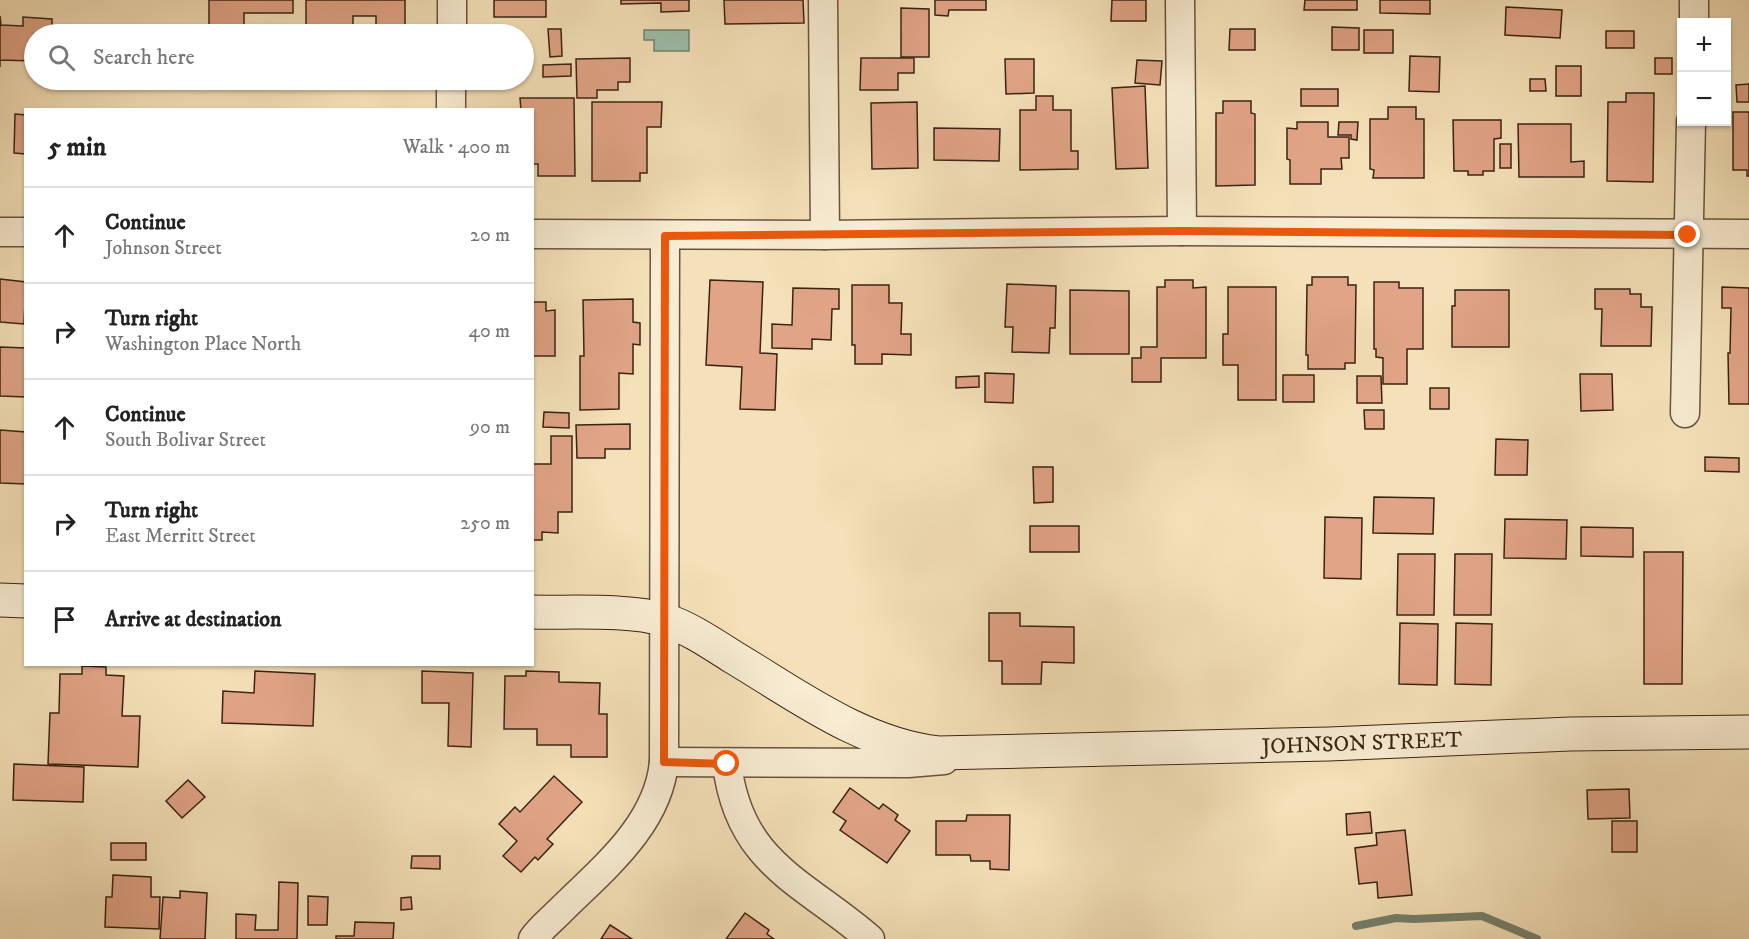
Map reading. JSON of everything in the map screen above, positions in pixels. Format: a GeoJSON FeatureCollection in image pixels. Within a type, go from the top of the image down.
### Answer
{"type":"FeatureCollection","features":[{"type":"Feature","properties":{"kind":"street"},"geometry":{"type":"LineString","coordinates":[[452,0],[452,24]]}},
{"type":"Feature","properties":{"kind":"street"},"geometry":{"type":"LineString","coordinates":[[822,0],[825,235]]}},
{"type":"Feature","properties":{"kind":"street"},"geometry":{"type":"LineString","coordinates":[[1180,0],[1182,231]]}},
{"type":"Feature","properties":{"kind":"street"},"geometry":{"type":"LineString","coordinates":[[1694,0],[1694,18]]}},
{"type":"Feature","properties":{"kind":"street"},"geometry":{"type":"LineString","coordinates":[[451,90],[451,108]]}},
{"type":"Feature","properties":{"kind":"street"},"geometry":{"type":"LineString","coordinates":[[1684,413],[1691,126]]}},
{"type":"Feature","properties":{"kind":"street"},"geometry":{"type":"LineString","coordinates":[[534,234],[665,236],[1182,231],[1749,234]]}},
{"type":"Feature","properties":{"kind":"street"},"geometry":{"type":"LineString","coordinates":[[0,232],[24,232]]}},
{"type":"Feature","properties":{"kind":"street"},"geometry":{"type":"LineString","coordinates":[[533,939],[627,842],[651,807],[663,779],[665,236]]}},
{"type":"Feature","properties":{"kind":"street"},"geometry":{"type":"LineString","coordinates":[[0,600],[24,601]]}},
{"type":"Feature","properties":{"kind":"street","name":"JOHNSON STREET"},"geometry":{"type":"LineString","coordinates":[[534,612],[606,614],[664,620],[694,633],[841,722],[920,751],[974,753],[1329,744],[1570,734],[1749,732]]}},
{"type":"Feature","properties":{"kind":"street","name":"JOHNSON STREET"},"geometry":{"type":"LineString","coordinates":[[664,762],[908,764],[974,753]]}},
{"type":"Feature","properties":{"kind":"street"},"geometry":{"type":"LineString","coordinates":[[727,764],[733,798],[749,834],[759,849],[782,871],[870,939]]}},
{"type":"Feature","properties":{"kind":"shaded area"},"geometry":{"type":"Polygon","coordinates":[[[644,30],[689,30],[689,51],[654,51],[654,40],[644,40],[644,30]]]}},
{"type":"Feature","properties":{"kind":"building"},"geometry":{"type":"Polygon","coordinates":[[[209,0],[293,0],[293,13],[244,13],[244,24],[209,24],[209,0]]]}},
{"type":"Feature","properties":{"kind":"building"},"geometry":{"type":"Polygon","coordinates":[[[306,0],[405,0],[405,24],[376,24],[376,16],[353,16],[353,24],[306,24],[306,0]]]}},
{"type":"Feature","properties":{"kind":"building"},"geometry":{"type":"Polygon","coordinates":[[[494,0],[546,0],[546,17],[494,17],[494,0]]]}},
{"type":"Feature","properties":{"kind":"building"},"geometry":{"type":"Polygon","coordinates":[[[621,0],[689,0],[689,11],[661,12],[661,3],[621,4],[621,0]]]}},
{"type":"Feature","properties":{"kind":"building"},"geometry":{"type":"Polygon","coordinates":[[[724,0],[803,0],[804,23],[725,24],[724,0]]]}},
{"type":"Feature","properties":{"kind":"building"},"geometry":{"type":"Polygon","coordinates":[[[935,0],[986,0],[986,10],[949,10],[948,16],[935,15],[935,0]]]}},
{"type":"Feature","properties":{"kind":"building"},"geometry":{"type":"Polygon","coordinates":[[[1112,0],[1146,0],[1146,21],[1111,21],[1112,0]]]}},
{"type":"Feature","properties":{"kind":"building"},"geometry":{"type":"Polygon","coordinates":[[[1305,0],[1357,0],[1357,10],[1304,10],[1305,0]]]}},
{"type":"Feature","properties":{"kind":"building"},"geometry":{"type":"Polygon","coordinates":[[[1380,0],[1430,0],[1430,14],[1380,13],[1380,0]]]}},
{"type":"Feature","properties":{"kind":"building"},"geometry":{"type":"Polygon","coordinates":[[[1506,7],[1562,10],[1560,38],[1505,35],[1506,7]]]}},
{"type":"Feature","properties":{"kind":"building"},"geometry":{"type":"Polygon","coordinates":[[[901,8],[929,9],[929,57],[901,57],[901,8]]]}},
{"type":"Feature","properties":{"kind":"building"},"geometry":{"type":"Polygon","coordinates":[[[0,16],[1,25],[23,26],[23,17],[52,19],[52,24],[24,24],[24,61],[0,60],[0,16]]]}},
{"type":"Feature","properties":{"kind":"building"},"geometry":{"type":"Polygon","coordinates":[[[1332,27],[1359,28],[1359,50],[1332,50],[1332,27]]]}},
{"type":"Feature","properties":{"kind":"building"},"geometry":{"type":"Polygon","coordinates":[[[548,29],[561,29],[562,56],[550,57],[548,29]]]}},
{"type":"Feature","properties":{"kind":"building"},"geometry":{"type":"Polygon","coordinates":[[[1230,29],[1255,29],[1255,50],[1229,50],[1230,29]]]}},
{"type":"Feature","properties":{"kind":"building"},"geometry":{"type":"Polygon","coordinates":[[[1364,30],[1393,30],[1393,53],[1364,53],[1364,30]]]}},
{"type":"Feature","properties":{"kind":"building"},"geometry":{"type":"Polygon","coordinates":[[[1606,31],[1634,31],[1634,48],[1606,48],[1606,31]]]}},
{"type":"Feature","properties":{"kind":"building"},"geometry":{"type":"Polygon","coordinates":[[[1410,56],[1440,57],[1439,92],[1409,91],[1410,56]]]}},
{"type":"Feature","properties":{"kind":"building"},"geometry":{"type":"Polygon","coordinates":[[[630,58],[630,82],[618,82],[618,90],[597,90],[597,98],[577,98],[576,59],[630,58]]]}},
{"type":"Feature","properties":{"kind":"building"},"geometry":{"type":"Polygon","coordinates":[[[861,58],[914,58],[914,73],[898,73],[898,90],[860,90],[861,58]]]}},
{"type":"Feature","properties":{"kind":"building"},"geometry":{"type":"Polygon","coordinates":[[[1655,58],[1672,58],[1672,74],[1655,74],[1655,58]]]}},
{"type":"Feature","properties":{"kind":"building"},"geometry":{"type":"Polygon","coordinates":[[[1005,59],[1034,59],[1034,93],[1006,94],[1005,59]]]}},
{"type":"Feature","properties":{"kind":"building"},"geometry":{"type":"Polygon","coordinates":[[[1137,60],[1162,61],[1160,85],[1135,83],[1137,60]]]}},
{"type":"Feature","properties":{"kind":"building"},"geometry":{"type":"Polygon","coordinates":[[[571,64],[571,76],[543,77],[543,65],[571,64]]]}},
{"type":"Feature","properties":{"kind":"building"},"geometry":{"type":"Polygon","coordinates":[[[1556,66],[1581,66],[1581,96],[1556,96],[1556,66]]]}},
{"type":"Feature","properties":{"kind":"building"},"geometry":{"type":"Polygon","coordinates":[[[1530,79],[1545,79],[1546,91],[1530,91],[1530,79]]]}},
{"type":"Feature","properties":{"kind":"building"},"geometry":{"type":"Polygon","coordinates":[[[1749,84],[1749,102],[1737,102],[1736,85],[1749,84]]]}},
{"type":"Feature","properties":{"kind":"building"},"geometry":{"type":"Polygon","coordinates":[[[1145,86],[1148,168],[1116,169],[1112,88],[1145,86]]]}},
{"type":"Feature","properties":{"kind":"building"},"geometry":{"type":"Polygon","coordinates":[[[1301,89],[1338,89],[1338,106],[1301,106],[1301,89]]]}},
{"type":"Feature","properties":{"kind":"building"},"geometry":{"type":"Polygon","coordinates":[[[1626,93],[1654,93],[1653,182],[1607,181],[1608,102],[1626,102],[1626,93]]]}},
{"type":"Feature","properties":{"kind":"building"},"geometry":{"type":"Polygon","coordinates":[[[1036,96],[1053,96],[1053,110],[1071,110],[1071,151],[1078,151],[1078,169],[1020,170],[1020,110],[1036,110],[1036,96]]]}},
{"type":"Feature","properties":{"kind":"building"},"geometry":{"type":"Polygon","coordinates":[[[520,98],[574,98],[575,176],[538,176],[538,164],[534,164],[534,108],[521,108],[520,98]]]}},
{"type":"Feature","properties":{"kind":"building"},"geometry":{"type":"Polygon","coordinates":[[[1223,101],[1251,101],[1251,113],[1255,114],[1255,185],[1216,186],[1216,113],[1223,113],[1223,101]]]}},
{"type":"Feature","properties":{"kind":"building"},"geometry":{"type":"Polygon","coordinates":[[[592,102],[662,102],[661,127],[647,127],[647,173],[640,173],[640,181],[592,181],[592,102]]]}},
{"type":"Feature","properties":{"kind":"building"},"geometry":{"type":"Polygon","coordinates":[[[917,102],[918,168],[872,169],[871,103],[917,102]]]}},
{"type":"Feature","properties":{"kind":"building"},"geometry":{"type":"Polygon","coordinates":[[[1388,107],[1416,107],[1416,119],[1424,119],[1424,178],[1373,178],[1374,170],[1370,169],[1370,119],[1388,119],[1388,107]]]}},
{"type":"Feature","properties":{"kind":"building"},"geometry":{"type":"Polygon","coordinates":[[[1733,112],[1749,112],[1749,176],[1747,176],[1747,170],[1733,170],[1733,112]]]}},
{"type":"Feature","properties":{"kind":"building"},"geometry":{"type":"Polygon","coordinates":[[[15,114],[24,115],[24,154],[14,153],[15,114]]]}},
{"type":"Feature","properties":{"kind":"building"},"geometry":{"type":"Polygon","coordinates":[[[1453,120],[1501,120],[1501,138],[1494,139],[1494,171],[1483,171],[1483,175],[1468,175],[1468,171],[1454,171],[1453,120]]]}},
{"type":"Feature","properties":{"kind":"building"},"geometry":{"type":"Polygon","coordinates":[[[1297,122],[1328,122],[1328,137],[1349,137],[1349,158],[1341,158],[1342,169],[1321,169],[1321,184],[1290,184],[1287,128],[1297,129],[1297,122]]]}},
{"type":"Feature","properties":{"kind":"building"},"geometry":{"type":"Polygon","coordinates":[[[1339,122],[1358,122],[1357,140],[1351,139],[1351,135],[1338,135],[1339,122]]]}},
{"type":"Feature","properties":{"kind":"building"},"geometry":{"type":"Polygon","coordinates":[[[1518,124],[1571,124],[1571,162],[1584,161],[1584,177],[1519,177],[1518,124]]]}},
{"type":"Feature","properties":{"kind":"building"},"geometry":{"type":"Polygon","coordinates":[[[934,128],[1000,129],[999,161],[934,160],[934,128]]]}},
{"type":"Feature","properties":{"kind":"building"},"geometry":{"type":"Polygon","coordinates":[[[1500,144],[1511,144],[1511,168],[1500,168],[1500,144]]]}},
{"type":"Feature","properties":{"kind":"building"},"geometry":{"type":"Polygon","coordinates":[[[1312,277],[1348,277],[1348,285],[1356,285],[1355,363],[1345,363],[1345,369],[1308,369],[1308,355],[1306,355],[1307,285],[1312,285],[1312,277]]]}},
{"type":"Feature","properties":{"kind":"building"},"geometry":{"type":"Polygon","coordinates":[[[0,279],[24,282],[24,324],[0,322],[0,279]]]}},
{"type":"Feature","properties":{"kind":"building"},"geometry":{"type":"Polygon","coordinates":[[[710,280],[763,282],[760,353],[777,354],[775,410],[740,409],[742,367],[706,365],[710,280]]]}},
{"type":"Feature","properties":{"kind":"building"},"geometry":{"type":"Polygon","coordinates":[[[1165,280],[1193,280],[1193,288],[1206,287],[1206,358],[1161,358],[1161,382],[1132,382],[1132,358],[1141,358],[1141,347],[1157,347],[1157,287],[1165,287],[1165,280]]]}},
{"type":"Feature","properties":{"kind":"building"},"geometry":{"type":"Polygon","coordinates":[[[1374,282],[1399,282],[1399,288],[1423,288],[1423,349],[1407,349],[1407,384],[1383,384],[1383,358],[1376,357],[1376,349],[1374,349],[1374,282]]]}},
{"type":"Feature","properties":{"kind":"building"},"geometry":{"type":"Polygon","coordinates":[[[1007,284],[1056,286],[1055,328],[1050,328],[1049,353],[1012,352],[1013,327],[1005,327],[1007,284]]]}},
{"type":"Feature","properties":{"kind":"building"},"geometry":{"type":"Polygon","coordinates":[[[852,285],[889,285],[889,303],[902,303],[901,334],[911,334],[911,355],[882,354],[882,364],[855,364],[855,345],[852,345],[852,285]]]}},
{"type":"Feature","properties":{"kind":"building"},"geometry":{"type":"Polygon","coordinates":[[[1228,287],[1276,287],[1276,400],[1238,400],[1238,365],[1223,365],[1223,334],[1228,334],[1228,287]]]}},
{"type":"Feature","properties":{"kind":"building"},"geometry":{"type":"Polygon","coordinates":[[[1722,287],[1749,288],[1749,404],[1729,404],[1728,353],[1730,353],[1731,308],[1722,308],[1722,287]]]}},
{"type":"Feature","properties":{"kind":"building"},"geometry":{"type":"Polygon","coordinates":[[[793,288],[839,289],[839,309],[832,309],[831,340],[812,339],[812,349],[772,348],[772,324],[792,325],[793,288]]]}},
{"type":"Feature","properties":{"kind":"building"},"geometry":{"type":"Polygon","coordinates":[[[1595,289],[1630,289],[1630,294],[1641,294],[1641,307],[1652,307],[1651,346],[1601,346],[1602,309],[1595,309],[1595,289]]]}},
{"type":"Feature","properties":{"kind":"building"},"geometry":{"type":"Polygon","coordinates":[[[1070,290],[1129,291],[1129,354],[1070,354],[1070,290]]]}},
{"type":"Feature","properties":{"kind":"building"},"geometry":{"type":"Polygon","coordinates":[[[1455,290],[1509,290],[1509,347],[1452,347],[1452,306],[1455,306],[1455,290]]]}},
{"type":"Feature","properties":{"kind":"building"},"geometry":{"type":"Polygon","coordinates":[[[633,299],[633,322],[640,323],[640,345],[633,344],[633,374],[619,373],[619,409],[580,410],[580,356],[584,356],[583,300],[633,299]]]}},
{"type":"Feature","properties":{"kind":"building"},"geometry":{"type":"Polygon","coordinates":[[[534,302],[546,302],[546,311],[555,310],[555,356],[534,356],[534,302]]]}},
{"type":"Feature","properties":{"kind":"building"},"geometry":{"type":"Polygon","coordinates":[[[0,347],[24,348],[24,397],[0,396],[0,347]]]}},
{"type":"Feature","properties":{"kind":"building"},"geometry":{"type":"Polygon","coordinates":[[[985,373],[1014,374],[1013,403],[985,402],[985,373]]]}},
{"type":"Feature","properties":{"kind":"building"},"geometry":{"type":"Polygon","coordinates":[[[1580,374],[1612,374],[1613,410],[1581,411],[1580,374]]]}},
{"type":"Feature","properties":{"kind":"building"},"geometry":{"type":"Polygon","coordinates":[[[1283,375],[1314,375],[1314,402],[1283,402],[1283,375]]]}},
{"type":"Feature","properties":{"kind":"building"},"geometry":{"type":"Polygon","coordinates":[[[979,376],[979,387],[956,388],[956,377],[979,376]]]}},
{"type":"Feature","properties":{"kind":"building"},"geometry":{"type":"Polygon","coordinates":[[[1357,376],[1381,376],[1382,403],[1357,403],[1357,376]]]}},
{"type":"Feature","properties":{"kind":"building"},"geometry":{"type":"Polygon","coordinates":[[[1430,388],[1449,388],[1449,409],[1430,409],[1430,388]]]}},
{"type":"Feature","properties":{"kind":"building"},"geometry":{"type":"Polygon","coordinates":[[[1364,410],[1384,410],[1384,429],[1365,429],[1364,410]]]}},
{"type":"Feature","properties":{"kind":"building"},"geometry":{"type":"Polygon","coordinates":[[[544,412],[569,413],[569,428],[543,427],[544,412]]]}},
{"type":"Feature","properties":{"kind":"building"},"geometry":{"type":"Polygon","coordinates":[[[630,424],[630,449],[605,449],[605,458],[577,458],[576,425],[630,424]]]}},
{"type":"Feature","properties":{"kind":"building"},"geometry":{"type":"Polygon","coordinates":[[[0,430],[24,432],[24,484],[0,483],[0,430]]]}},
{"type":"Feature","properties":{"kind":"building"},"geometry":{"type":"Polygon","coordinates":[[[551,436],[572,436],[572,512],[558,512],[558,533],[542,532],[542,540],[534,540],[534,464],[551,464],[551,436]]]}},
{"type":"Feature","properties":{"kind":"building"},"geometry":{"type":"Polygon","coordinates":[[[1496,439],[1528,440],[1527,475],[1495,475],[1496,439]]]}},
{"type":"Feature","properties":{"kind":"building"},"geometry":{"type":"Polygon","coordinates":[[[1705,457],[1739,458],[1739,472],[1705,471],[1705,457]]]}},
{"type":"Feature","properties":{"kind":"building"},"geometry":{"type":"Polygon","coordinates":[[[1033,467],[1053,467],[1053,502],[1034,503],[1033,467]]]}},
{"type":"Feature","properties":{"kind":"building"},"geometry":{"type":"Polygon","coordinates":[[[1374,497],[1434,498],[1433,534],[1373,533],[1374,497]]]}},
{"type":"Feature","properties":{"kind":"building"},"geometry":{"type":"Polygon","coordinates":[[[1325,517],[1362,518],[1361,579],[1324,578],[1325,517]]]}},
{"type":"Feature","properties":{"kind":"building"},"geometry":{"type":"Polygon","coordinates":[[[1505,519],[1567,520],[1566,559],[1504,558],[1505,519]]]}},
{"type":"Feature","properties":{"kind":"building"},"geometry":{"type":"Polygon","coordinates":[[[1030,526],[1079,526],[1079,552],[1030,552],[1030,526]]]}},
{"type":"Feature","properties":{"kind":"building"},"geometry":{"type":"Polygon","coordinates":[[[1581,527],[1633,528],[1633,557],[1581,556],[1581,527]]]}},
{"type":"Feature","properties":{"kind":"building"},"geometry":{"type":"Polygon","coordinates":[[[1644,552],[1683,552],[1682,684],[1644,684],[1644,552]]]}},
{"type":"Feature","properties":{"kind":"building"},"geometry":{"type":"Polygon","coordinates":[[[1398,554],[1435,554],[1434,615],[1397,615],[1398,554]]]}},
{"type":"Feature","properties":{"kind":"building"},"geometry":{"type":"Polygon","coordinates":[[[1455,554],[1492,554],[1491,615],[1454,615],[1455,554]]]}},
{"type":"Feature","properties":{"kind":"building"},"geometry":{"type":"Polygon","coordinates":[[[989,613],[1020,613],[1020,626],[1074,627],[1074,663],[1042,662],[1041,684],[1002,684],[1002,661],[989,661],[989,613]]]}},
{"type":"Feature","properties":{"kind":"building"},"geometry":{"type":"Polygon","coordinates":[[[1400,623],[1438,624],[1437,685],[1399,684],[1400,623]]]}},
{"type":"Feature","properties":{"kind":"building"},"geometry":{"type":"Polygon","coordinates":[[[1456,623],[1492,624],[1491,685],[1455,684],[1456,623]]]}},
{"type":"Feature","properties":{"kind":"building"},"geometry":{"type":"Polygon","coordinates":[[[82,666],[106,667],[106,675],[124,676],[122,716],[140,716],[138,767],[48,764],[50,713],[59,713],[60,674],[82,674],[82,666]]]}},
{"type":"Feature","properties":{"kind":"building"},"geometry":{"type":"Polygon","coordinates":[[[255,671],[315,674],[313,726],[222,723],[223,691],[254,693],[255,671]]]}},
{"type":"Feature","properties":{"kind":"building"},"geometry":{"type":"Polygon","coordinates":[[[422,671],[473,673],[471,747],[448,746],[449,703],[422,703],[422,671]]]}},
{"type":"Feature","properties":{"kind":"building"},"geometry":{"type":"Polygon","coordinates":[[[526,671],[559,672],[559,682],[600,683],[599,714],[607,714],[607,757],[571,757],[571,745],[537,745],[537,729],[504,729],[505,676],[526,676],[526,671]]]}},
{"type":"Feature","properties":{"kind":"building"},"geometry":{"type":"Polygon","coordinates":[[[14,764],[84,767],[83,802],[13,800],[14,764]]]}},
{"type":"Feature","properties":{"kind":"building"},"geometry":{"type":"Polygon","coordinates":[[[554,776],[582,802],[547,839],[553,844],[538,860],[535,857],[521,872],[503,856],[517,841],[499,824],[515,807],[520,812],[554,776]]]}},
{"type":"Feature","properties":{"kind":"building"},"geometry":{"type":"Polygon","coordinates":[[[188,780],[205,797],[182,818],[166,801],[188,780]]]}},
{"type":"Feature","properties":{"kind":"building"},"geometry":{"type":"Polygon","coordinates":[[[850,788],[879,809],[883,804],[898,815],[895,820],[910,831],[887,863],[840,830],[846,821],[833,812],[850,788]]]}},
{"type":"Feature","properties":{"kind":"building"},"geometry":{"type":"Polygon","coordinates":[[[1629,789],[1630,818],[1588,819],[1587,790],[1629,789]]]}},
{"type":"Feature","properties":{"kind":"building"},"geometry":{"type":"Polygon","coordinates":[[[1370,812],[1372,833],[1347,835],[1346,814],[1370,812]]]}},
{"type":"Feature","properties":{"kind":"building"},"geometry":{"type":"Polygon","coordinates":[[[967,815],[1010,815],[1009,870],[990,869],[990,861],[971,861],[970,855],[936,855],[936,821],[966,821],[967,815]]]}},
{"type":"Feature","properties":{"kind":"building"},"geometry":{"type":"Polygon","coordinates":[[[1612,821],[1637,821],[1637,852],[1612,852],[1612,821]]]}},
{"type":"Feature","properties":{"kind":"building"},"geometry":{"type":"Polygon","coordinates":[[[1405,830],[1412,895],[1378,898],[1377,882],[1359,884],[1355,848],[1377,845],[1376,833],[1405,830]]]}},
{"type":"Feature","properties":{"kind":"building"},"geometry":{"type":"Polygon","coordinates":[[[111,843],[146,843],[146,860],[111,860],[111,843]]]}},
{"type":"Feature","properties":{"kind":"building"},"geometry":{"type":"Polygon","coordinates":[[[412,856],[440,856],[440,869],[411,868],[412,856]]]}},
{"type":"Feature","properties":{"kind":"building"},"geometry":{"type":"Polygon","coordinates":[[[113,875],[151,877],[151,897],[160,897],[159,929],[105,927],[106,897],[112,897],[113,875]]]}},
{"type":"Feature","properties":{"kind":"building"},"geometry":{"type":"Polygon","coordinates":[[[279,882],[298,883],[297,939],[236,939],[236,914],[256,915],[255,930],[278,930],[279,882]]]}},
{"type":"Feature","properties":{"kind":"building"},"geometry":{"type":"Polygon","coordinates":[[[180,891],[207,893],[205,939],[160,939],[163,897],[180,898],[180,891]]]}},
{"type":"Feature","properties":{"kind":"building"},"geometry":{"type":"Polygon","coordinates":[[[308,896],[328,897],[327,925],[308,925],[308,896]]]}},
{"type":"Feature","properties":{"kind":"building"},"geometry":{"type":"Polygon","coordinates":[[[411,897],[412,909],[401,910],[401,898],[411,897]]]}},
{"type":"Feature","properties":{"kind":"building"},"geometry":{"type":"Polygon","coordinates":[[[745,913],[769,930],[767,934],[774,939],[726,939],[745,913]]]}},
{"type":"Feature","properties":{"kind":"building"},"geometry":{"type":"Polygon","coordinates":[[[355,922],[394,923],[393,939],[336,939],[336,936],[354,936],[355,922]]]}},
{"type":"Feature","properties":{"kind":"building"},"geometry":{"type":"Polygon","coordinates":[[[610,925],[632,939],[601,939],[610,925]]]}},
{"type":"Feature","properties":{"kind":"waterway"},"geometry":{"type":"LineString","coordinates":[[1356,926],[1396,918],[1482,916],[1537,939]]}},
{"type":"Feature","properties":{"kind":"route"},"geometry":{"type":"LineString","coordinates":[[727,764],[664,762],[665,236],[1182,231],[1688,235]]}}]}
